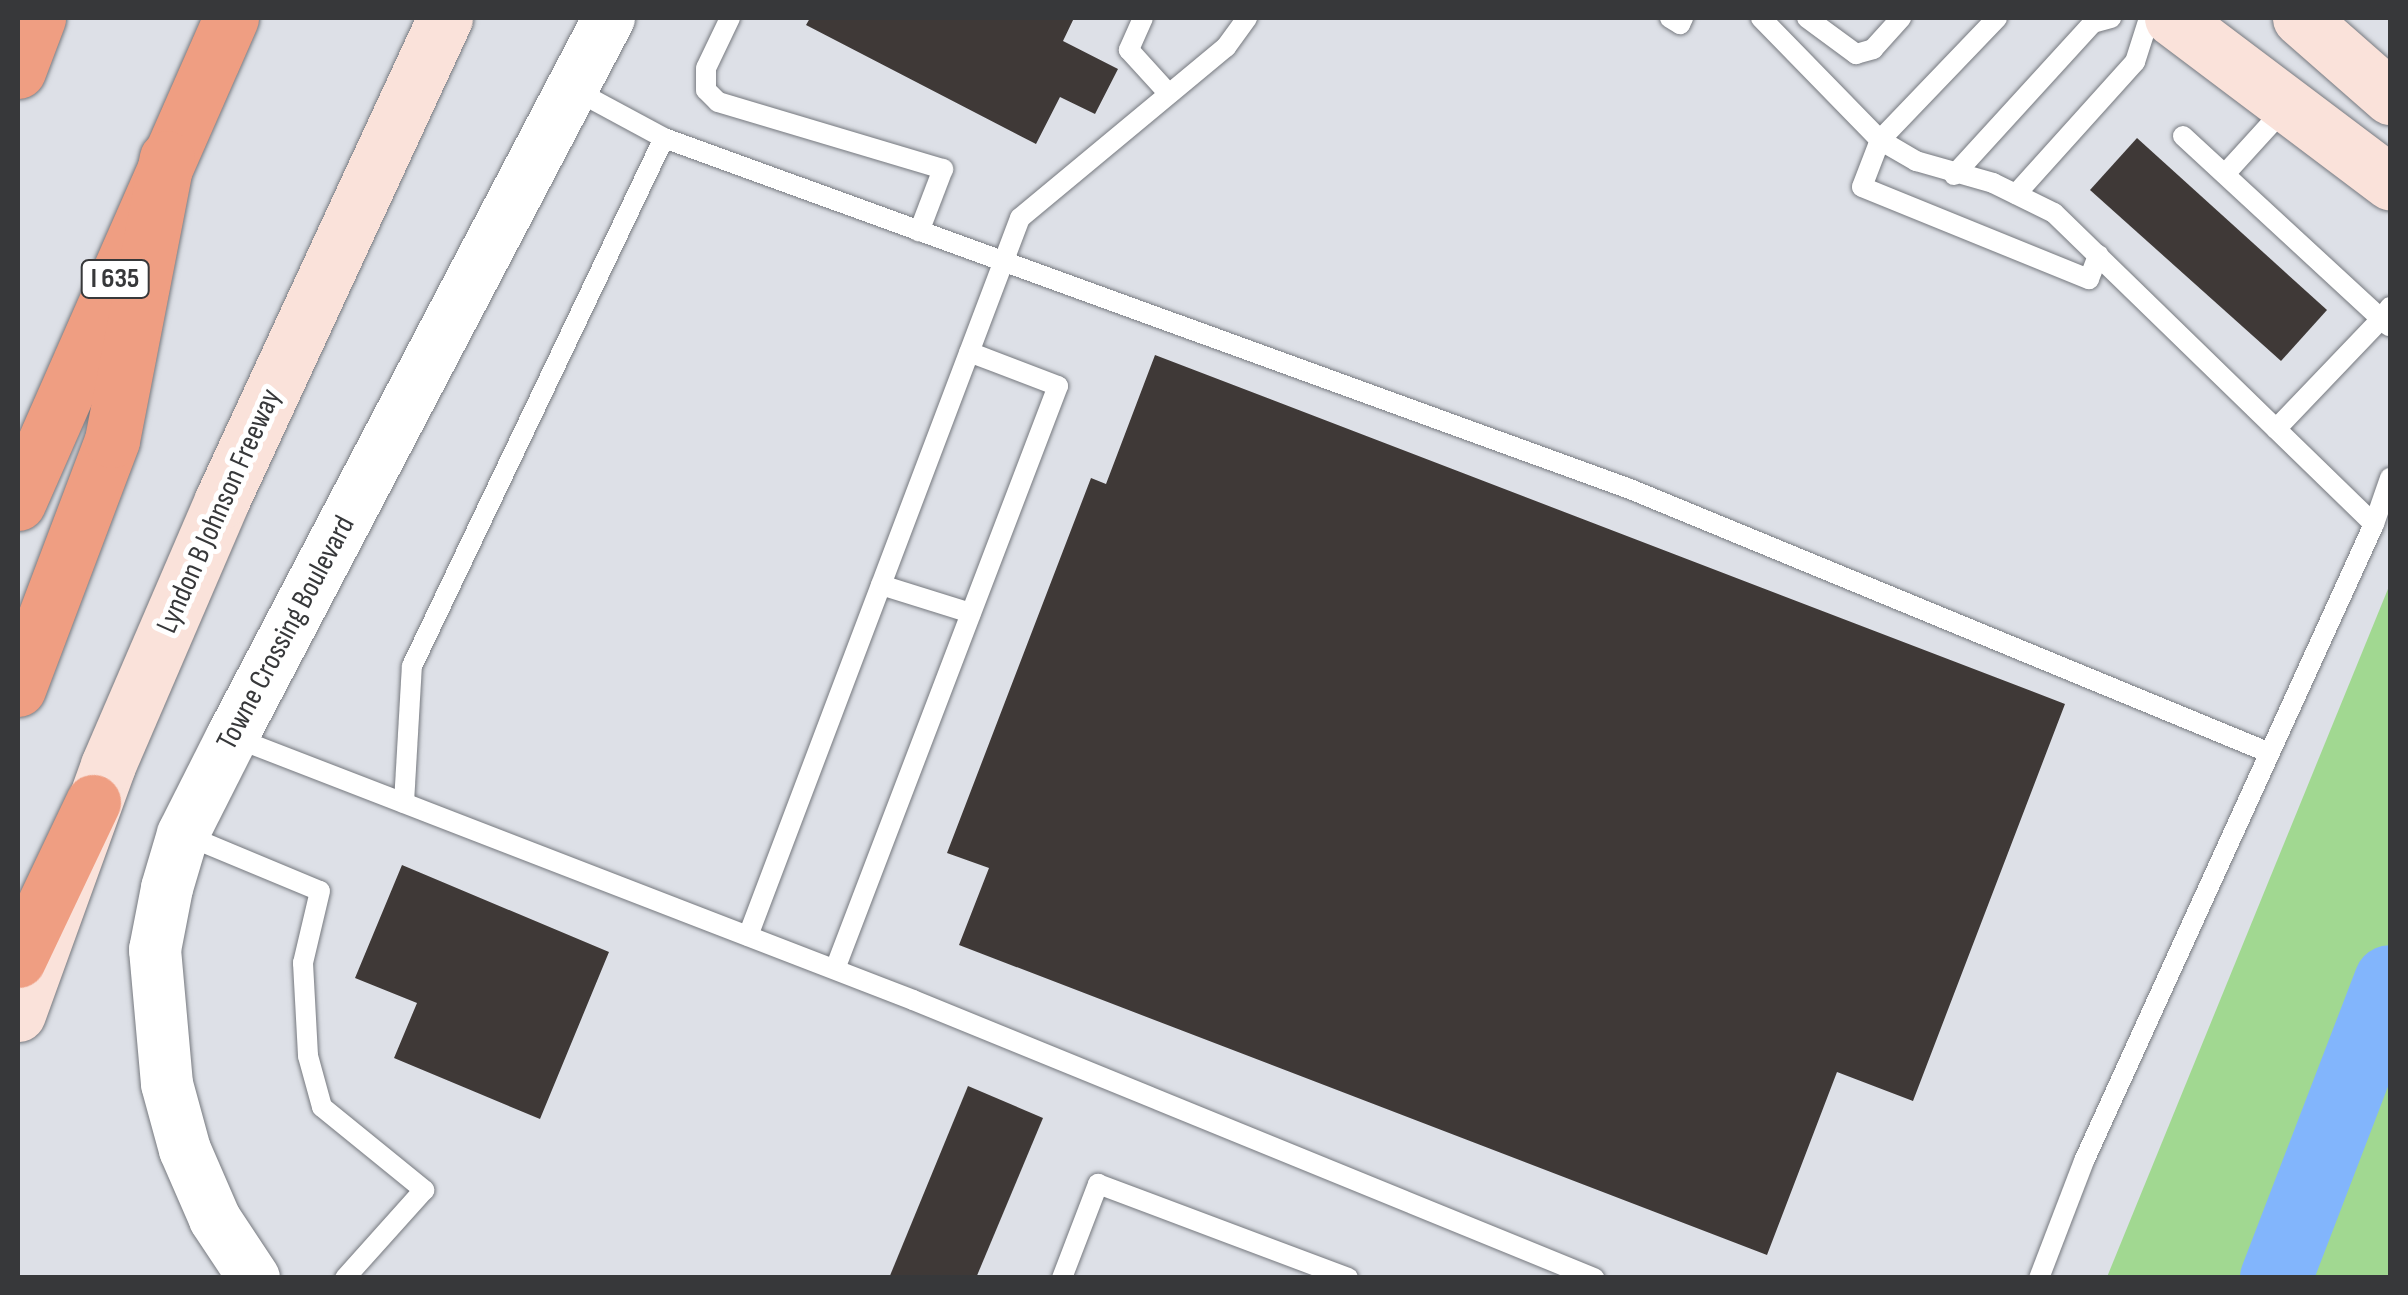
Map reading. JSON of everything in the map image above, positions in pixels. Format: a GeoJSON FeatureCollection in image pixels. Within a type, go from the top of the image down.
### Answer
{"type":"FeatureCollection","features":[{"type":"Feature","properties":{"kind":"highway"},"geometry":{"type":"LineString","coordinates":[[18,70],[38,18]]}},
{"type":"Feature","properties":{"kind":"highway","name":"I 635"},"geometry":{"type":"LineString","coordinates":[[18,503],[231,18]]}},
{"type":"Feature","properties":{"kind":"highway"},"geometry":{"type":"LineString","coordinates":[[18,690],[112,440],[167,158]]}},
{"type":"Feature","properties":{"kind":"highway"},"geometry":{"type":"LineString","coordinates":[[18,960],[94,802]]}},
{"type":"Feature","properties":{"kind":"main road","name":"Lyndon B Johnson Freeway"},"geometry":{"type":"LineString","coordinates":[[18,1014],[94,802],[222,500],[445,18]]}},
{"type":"Feature","properties":{"kind":"main road"},"geometry":{"type":"LineString","coordinates":[[2172,18],[2390,182]]}},
{"type":"Feature","properties":{"kind":"main road"},"geometry":{"type":"LineString","coordinates":[[2300,18],[2390,97]]}},
{"type":"Feature","properties":{"kind":"street","name":"Towne Crossing Boulevard"},"geometry":{"type":"LineString","coordinates":[[254,1278],[215,1219],[184,1150],[167,1084],[155,950],[183,834],[609,18]]}},
{"type":"Feature","properties":{"kind":"lane"},"geometry":{"type":"LineString","coordinates":[[730,18],[706,68],[706,90],[718,102],[943,169],[919,232]]}},
{"type":"Feature","properties":{"kind":"lane"},"geometry":{"type":"LineString","coordinates":[[1143,18],[1128,50],[1169,94]]}},
{"type":"Feature","properties":{"kind":"lane"},"geometry":{"type":"LineString","coordinates":[[748,936],[1020,218],[1226,47],[1247,18]]}},
{"type":"Feature","properties":{"kind":"lane"},"geometry":{"type":"LineString","coordinates":[[1670,18],[1680,24],[1683,18]]}},
{"type":"Feature","properties":{"kind":"lane"},"geometry":{"type":"LineString","coordinates":[[1762,18],[1880,140],[1954,176],[2016,194],[2054,212],[2374,524]]}},
{"type":"Feature","properties":{"kind":"lane"},"geometry":{"type":"LineString","coordinates":[[1807,18],[1856,54],[1874,49],[1902,18]]}},
{"type":"Feature","properties":{"kind":"lane"},"geometry":{"type":"LineString","coordinates":[[1998,18],[1880,140],[1862,187],[2089,279],[2098,255]]}},
{"type":"Feature","properties":{"kind":"lane"},"geometry":{"type":"LineString","coordinates":[[1954,176],[2093,23],[2111,18]]}},
{"type":"Feature","properties":{"kind":"lane"},"geometry":{"type":"LineString","coordinates":[[2016,194],[2134,62],[2149,18]]}},
{"type":"Feature","properties":{"kind":"lane"},"geometry":{"type":"LineString","coordinates":[[572,89],[664,138],[1630,489],[2270,753]]}},
{"type":"Feature","properties":{"kind":"lane"},"geometry":{"type":"LineString","coordinates":[[2225,174],[2286,106]]}},
{"type":"Feature","properties":{"kind":"lane"},"geometry":{"type":"LineString","coordinates":[[2183,136],[2387,318],[2276,428]]}},
{"type":"Feature","properties":{"kind":"lane"},"geometry":{"type":"LineString","coordinates":[[404,803],[412,666],[664,138]]}},
{"type":"Feature","properties":{"kind":"lane"},"geometry":{"type":"LineString","coordinates":[[835,969],[1058,386],[969,352]]}},
{"type":"Feature","properties":{"kind":"lane"},"geometry":{"type":"LineString","coordinates":[[2039,1278],[2084,1161],[2374,524],[2390,478]]}},
{"type":"Feature","properties":{"kind":"lane"},"geometry":{"type":"LineString","coordinates":[[882,585],[971,613]]}},
{"type":"Feature","properties":{"kind":"lane"},"geometry":{"type":"LineString","coordinates":[[232,736],[835,969],[1594,1278]]}},
{"type":"Feature","properties":{"kind":"lane"},"geometry":{"type":"LineString","coordinates":[[183,834],[320,890],[304,962],[308,1056],[322,1107],[424,1190],[345,1278]]}},
{"type":"Feature","properties":{"kind":"lane"},"geometry":{"type":"LineString","coordinates":[[1062,1278],[1098,1184],[1348,1278]]}},
{"type":"Feature","properties":{"kind":"green space"},"geometry":{"type":"Polygon","coordinates":[[[2390,584],[2390,1277],[2107,1277],[2390,584]]]}},
{"type":"Feature","properties":{"kind":"building"},"geometry":{"type":"Polygon","coordinates":[[[810,18],[1074,18],[1063,41],[1118,69],[1095,114],[1060,97],[1036,144],[806,25],[810,18]]]}},
{"type":"Feature","properties":{"kind":"building"},"geometry":{"type":"Polygon","coordinates":[[[2137,138],[2327,310],[2281,361],[2090,190],[2137,138]]]}},
{"type":"Feature","properties":{"kind":"building"},"geometry":{"type":"Polygon","coordinates":[[[1155,355],[2065,704],[1913,1101],[1837,1072],[1767,1255],[959,945],[989,868],[947,853],[1091,478],[1106,484],[1155,355]]]}},
{"type":"Feature","properties":{"kind":"building"},"geometry":{"type":"Polygon","coordinates":[[[402,865],[609,952],[540,1119],[394,1058],[417,1003],[355,978],[402,865]]]}},
{"type":"Feature","properties":{"kind":"building"},"geometry":{"type":"Polygon","coordinates":[[[968,1086],[1043,1118],[976,1278],[889,1278],[968,1086]]]}},
{"type":"Feature","properties":{"kind":"waterway"},"geometry":{"type":"LineString","coordinates":[[2276,1278],[2390,981]]}}]}
